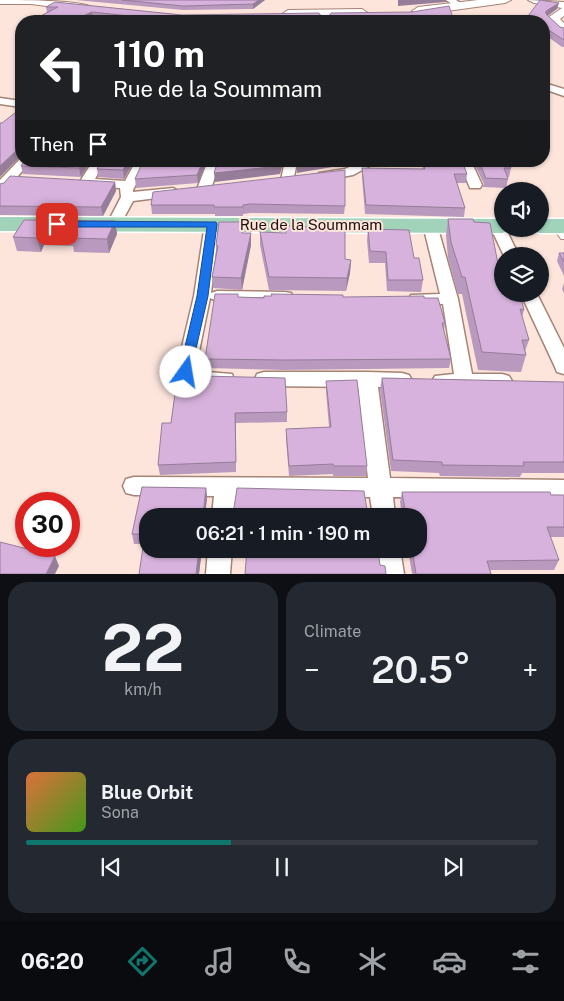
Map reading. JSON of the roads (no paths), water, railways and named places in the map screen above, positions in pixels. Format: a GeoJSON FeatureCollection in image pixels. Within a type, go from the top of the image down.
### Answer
{"type":"FeatureCollection","features":[{"type":"Feature","properties":{"kind":"main road"},"geometry":{"type":"LineString","coordinates":[[0,1],[32,0],[96,8]]}},
{"type":"Feature","properties":{"kind":"main road"},"geometry":{"type":"LineString","coordinates":[[404,12],[506,0]]}},
{"type":"Feature","properties":{"kind":"main road"},"geometry":{"type":"LineString","coordinates":[[534,0],[564,5]]}},
{"type":"Feature","properties":{"kind":"main road"},"geometry":{"type":"LineString","coordinates":[[564,11],[552,19],[564,29]]}},
{"type":"Feature","properties":{"kind":"main road"},"geometry":{"type":"LineString","coordinates":[[350,15],[377,13]]}},
{"type":"Feature","properties":{"kind":"main road"},"geometry":{"type":"LineString","coordinates":[[277,14],[293,15]]}},
{"type":"Feature","properties":{"kind":"main road","name":"Rue de la Soummam"},"geometry":{"type":"LineString","coordinates":[[0,224],[494,226]]}},
{"type":"Feature","properties":{"kind":"street"},"geometry":{"type":"LineString","coordinates":[[450,0],[461,6]]}},
{"type":"Feature","properties":{"kind":"street"},"geometry":{"type":"LineString","coordinates":[[550,88],[564,93]]}},
{"type":"Feature","properties":{"kind":"street"},"geometry":{"type":"LineString","coordinates":[[550,97],[564,98]]}},
{"type":"Feature","properties":{"kind":"street"},"geometry":{"type":"LineString","coordinates":[[0,101],[15,103]]}},
{"type":"Feature","properties":{"kind":"street"},"geometry":{"type":"LineString","coordinates":[[4,184],[20,167]]}},
{"type":"Feature","properties":{"kind":"street"},"geometry":{"type":"LineString","coordinates":[[94,167],[81,183],[128,191],[194,190],[222,187]]}},
{"type":"Feature","properties":{"kind":"street"},"geometry":{"type":"LineString","coordinates":[[114,224],[139,167]]}},
{"type":"Feature","properties":{"kind":"street"},"geometry":{"type":"LineString","coordinates":[[194,190],[210,167]]}},
{"type":"Feature","properties":{"kind":"street"},"geometry":{"type":"LineString","coordinates":[[289,167],[283,181],[348,172],[360,167]]}},
{"type":"Feature","properties":{"kind":"street"},"geometry":{"type":"LineString","coordinates":[[467,167],[475,186]]}},
{"type":"Feature","properties":{"kind":"street"},"geometry":{"type":"LineString","coordinates":[[4,184],[28,180]]}},
{"type":"Feature","properties":{"kind":"street"},"geometry":{"type":"LineString","coordinates":[[212,224],[202,296],[186,372],[189,378],[524,382]]}},
{"type":"Feature","properties":{"kind":"street"},"geometry":{"type":"LineString","coordinates":[[430,225],[450,299],[464,380]]}},
{"type":"Feature","properties":{"kind":"street"},"geometry":{"type":"LineString","coordinates":[[202,296],[302,297]]}},
{"type":"Feature","properties":{"kind":"street"},"geometry":{"type":"LineString","coordinates":[[400,298],[450,299]]}},
{"type":"Feature","properties":{"kind":"street"},"geometry":{"type":"LineString","coordinates":[[533,302],[561,377]]}},
{"type":"Feature","properties":{"kind":"street"},"geometry":{"type":"LineString","coordinates":[[367,379],[383,508]]}},
{"type":"Feature","properties":{"kind":"street"},"geometry":{"type":"LineString","coordinates":[[134,486],[564,489]]}},
{"type":"Feature","properties":{"kind":"street"},"geometry":{"type":"LineString","coordinates":[[224,508],[226,486]]}},
{"type":"Feature","properties":{"kind":"street"},"geometry":{"type":"LineString","coordinates":[[218,574],[219,558]]}},
{"type":"Feature","properties":{"kind":"street"},"geometry":{"type":"LineString","coordinates":[[389,558],[392,574]]}}]}
